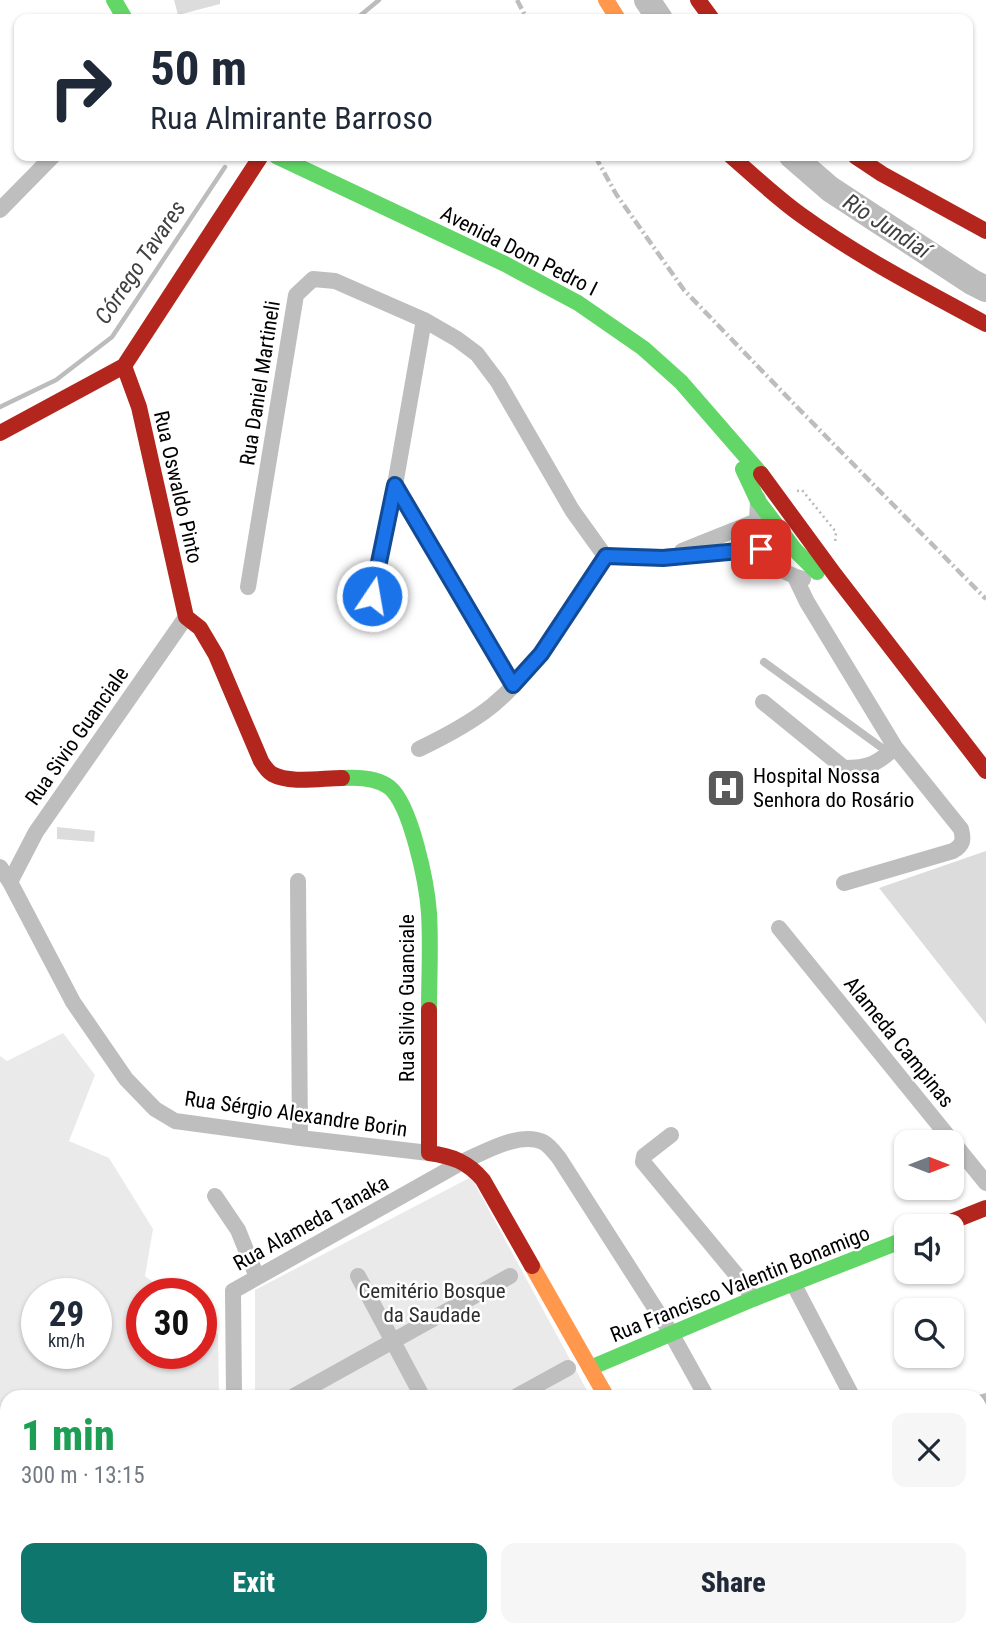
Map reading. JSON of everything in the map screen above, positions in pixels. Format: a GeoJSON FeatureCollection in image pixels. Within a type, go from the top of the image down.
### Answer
{"type":"FeatureCollection","features":[{"type":"Feature","properties":{"kind":"street"},"geometry":{"type":"LineString","coordinates":[[0,210],[49,161]]}},
{"type":"Feature","properties":{"kind":"street"},"geometry":{"type":"LineString","coordinates":[[0,433],[124,366],[258,161]]}},
{"type":"Feature","properties":{"kind":"street","name":"Avenida Dom Pedro I"},"geometry":{"type":"LineString","coordinates":[[287,161],[505,264],[578,303],[643,348],[681,382],[757,468],[834,582],[986,788]]}},
{"type":"Feature","properties":{"kind":"street"},"geometry":{"type":"LineString","coordinates":[[737,161],[774,195],[831,236],[986,324]]}},
{"type":"Feature","properties":{"kind":"street"},"geometry":{"type":"LineString","coordinates":[[862,161],[986,231]]}},
{"type":"Feature","properties":{"kind":"street","name":"Rua Daniel Martineli"},"geometry":{"type":"LineString","coordinates":[[248,587],[296,295],[313,279],[335,281],[424,320],[477,354],[498,382],[572,510],[606,556]]}},
{"type":"Feature","properties":{"kind":"street"},"geometry":{"type":"LineString","coordinates":[[372,596],[424,320]]}},
{"type":"Feature","properties":{"kind":"street","name":"Rua Oswaldo Pinto"},"geometry":{"type":"LineString","coordinates":[[124,366],[139,407],[186,617]]}},
{"type":"Feature","properties":{"kind":"street","name":"Avenida Dom Pedro I"},"geometry":{"type":"LineString","coordinates":[[718,422],[758,501],[795,550],[834,582],[986,771]]}},
{"type":"Feature","properties":{"kind":"street"},"geometry":{"type":"LineString","coordinates":[[757,468],[757,534],[761,549],[779,568],[795,577],[834,582]]}},
{"type":"Feature","properties":{"kind":"street"},"geometry":{"type":"LineString","coordinates":[[395,485],[513,685]]}},
{"type":"Feature","properties":{"kind":"street"},"geometry":{"type":"LineString","coordinates":[[663,558],[757,520]]}},
{"type":"Feature","properties":{"kind":"street"},"geometry":{"type":"LineString","coordinates":[[419,749],[444,738],[493,705],[513,685],[541,654],[606,556],[663,558],[761,549]]}},
{"type":"Feature","properties":{"kind":"street"},"geometry":{"type":"LineString","coordinates":[[795,577],[807,603],[892,750],[961,829],[963,842],[953,851],[844,883]]}},
{"type":"Feature","properties":{"kind":"street","name":"Rua Silvio Guanciale"},"geometry":{"type":"LineString","coordinates":[[186,617],[200,628],[216,655],[257,752],[264,766],[272,774],[289,779],[374,779],[390,787],[400,801],[424,877],[429,912],[429,1153]]}},
{"type":"Feature","properties":{"kind":"street","name":"Rua Sivio Guanciale"},"geometry":{"type":"LineString","coordinates":[[10,882],[36,832],[186,617]]}},
{"type":"Feature","properties":{"kind":"street"},"geometry":{"type":"LineString","coordinates":[[763,702],[844,768],[871,766],[892,750]]}},
{"type":"Feature","properties":{"kind":"street","name":"Rua Sérgio Alexandre Borin"},"geometry":{"type":"LineString","coordinates":[[0,867],[73,1002],[126,1079],[155,1109],[175,1121],[429,1153]]}},
{"type":"Feature","properties":{"kind":"street"},"geometry":{"type":"LineString","coordinates":[[298,881],[300,1138]]}},
{"type":"Feature","properties":{"kind":"street","name":"Alameda Campinas"},"geometry":{"type":"LineString","coordinates":[[779,928],[986,1183]]}},
{"type":"Feature","properties":{"kind":"street"},"geometry":{"type":"LineString","coordinates":[[671,1135],[645,1156],[643,1162],[754,1299]]}},
{"type":"Feature","properties":{"kind":"street","name":"Rua Alameda Tanaka"},"geometry":{"type":"LineString","coordinates":[[234,1390],[233,1291],[464,1161],[504,1143],[526,1138],[544,1143],[559,1158],[671,1333]]}},
{"type":"Feature","properties":{"kind":"street"},"geometry":{"type":"LineString","coordinates":[[429,1153],[448,1155],[464,1161],[483,1180],[603,1390]]}},
{"type":"Feature","properties":{"kind":"street"},"geometry":{"type":"LineString","coordinates":[[215,1196],[238,1230],[257,1277]]}},
{"type":"Feature","properties":{"kind":"street"},"geometry":{"type":"LineString","coordinates":[[964,1217],[986,1208]]}},
{"type":"Feature","properties":{"kind":"street","name":"Rua Francisco Valentin Bonamigo"},"geometry":{"type":"LineString","coordinates":[[590,1368],[894,1244]]}},
{"type":"Feature","properties":{"kind":"street"},"geometry":{"type":"LineString","coordinates":[[358,1276],[419,1390]]}},
{"type":"Feature","properties":{"kind":"street"},"geometry":{"type":"LineString","coordinates":[[305,1390],[510,1276]]}},
{"type":"Feature","properties":{"kind":"street"},"geometry":{"type":"LineString","coordinates":[[793,1283],[849,1390]]}},
{"type":"Feature","properties":{"kind":"street"},"geometry":{"type":"LineString","coordinates":[[671,1333],[703,1390]]}},
{"type":"Feature","properties":{"kind":"street"},"geometry":{"type":"LineString","coordinates":[[528,1390],[568,1368]]}},
{"type":"Feature","properties":{"kind":"lane"},"geometry":{"type":"LineString","coordinates":[[764,662],[892,750]]}},
{"type":"Feature","properties":{"kind":"green space"},"geometry":{"type":"Polygon","coordinates":[[[63,1033],[95,1075],[69,1141],[109,1158],[153,1229],[145,1276],[148,1278],[126,1278],[126,1369],[217,1369],[217,1333],[219,1390],[0,1390],[0,1056],[7,1061],[63,1033]]]}},
{"type":"Feature","properties":{"kind":"green space","name":"Cemitério Bosque da Saudade"},"geometry":{"type":"Polygon","coordinates":[[[471,1177],[587,1390],[255,1390],[255,1290],[471,1177]]]}},
{"type":"Feature","properties":{"kind":"building"},"geometry":{"type":"Polygon","coordinates":[[[174,0],[220,0],[220,4],[178,14],[174,0]]]}},
{"type":"Feature","properties":{"kind":"building"},"geometry":{"type":"Polygon","coordinates":[[[57,827],[95,831],[94,842],[57,839],[57,827]]]}},
{"type":"Feature","properties":{"kind":"building"},"geometry":{"type":"Polygon","coordinates":[[[986,851],[986,1024],[879,888],[986,851]]]}},
{"type":"Feature","properties":{"kind":"waterway"},"geometry":{"type":"LineString","coordinates":[[362,14],[379,0]]}},
{"type":"Feature","properties":{"kind":"waterway","name":"Rio Jundiaí"},"geometry":{"type":"LineString","coordinates":[[647,0],[657,14]]}},
{"type":"Feature","properties":{"kind":"waterway","name":"Rio Jundiaí"},"geometry":{"type":"LineString","coordinates":[[798,161],[830,189],[986,289]]}},
{"type":"Feature","properties":{"kind":"waterway","name":"Córrego Tavares"},"geometry":{"type":"LineString","coordinates":[[0,407],[56,380],[112,337],[225,167]]}},
{"type":"Feature","properties":{"kind":"railway"},"geometry":{"type":"LineString","coordinates":[[517,0],[524,14]]}},
{"type":"Feature","properties":{"kind":"railway"},"geometry":{"type":"LineString","coordinates":[[598,161],[616,194],[684,290],[986,599]]}},
{"type":"Feature","properties":{"kind":"traffic: fast"},"geometry":{"type":"LineString","coordinates":[[114,0],[122,14]]}},
{"type":"Feature","properties":{"kind":"traffic: fast"},"geometry":{"type":"LineString","coordinates":[[287,161],[505,264],[578,303],[643,348],[681,382],[761,474]]}},
{"type":"Feature","properties":{"kind":"traffic: fast"},"geometry":{"type":"LineString","coordinates":[[743,469],[758,501],[795,550],[817,572]]}},
{"type":"Feature","properties":{"kind":"traffic: fast"},"geometry":{"type":"LineString","coordinates":[[342,778],[372,779],[389,787],[397,796],[411,827],[425,883],[429,913],[429,1010]]}},
{"type":"Feature","properties":{"kind":"traffic: fast"},"geometry":{"type":"LineString","coordinates":[[590,1368],[753,1299],[894,1244]]}},
{"type":"Feature","properties":{"kind":"traffic: slow"},"geometry":{"type":"LineString","coordinates":[[606,0],[615,14]]}},
{"type":"Feature","properties":{"kind":"traffic: slow"},"geometry":{"type":"LineString","coordinates":[[532,1266],[603,1390]]}},
{"type":"Feature","properties":{"kind":"traffic: jam"},"geometry":{"type":"LineString","coordinates":[[698,0],[708,14]]}},
{"type":"Feature","properties":{"kind":"traffic: jam"},"geometry":{"type":"LineString","coordinates":[[0,433],[124,366],[258,161]]}},
{"type":"Feature","properties":{"kind":"traffic: jam"},"geometry":{"type":"LineString","coordinates":[[737,161],[783,201],[823,230],[986,324]]}},
{"type":"Feature","properties":{"kind":"traffic: jam"},"geometry":{"type":"LineString","coordinates":[[862,161],[986,231]]}},
{"type":"Feature","properties":{"kind":"traffic: jam"},"geometry":{"type":"LineString","coordinates":[[124,366],[139,407],[186,617],[200,628],[216,655],[261,761],[272,774],[288,779],[342,778]]}},
{"type":"Feature","properties":{"kind":"traffic: jam"},"geometry":{"type":"LineString","coordinates":[[761,474],[986,771]]}},
{"type":"Feature","properties":{"kind":"traffic: jam"},"geometry":{"type":"LineString","coordinates":[[429,1010],[429,1153],[459,1161],[483,1180],[532,1266]]}},
{"type":"Feature","properties":{"kind":"traffic: jam"},"geometry":{"type":"LineString","coordinates":[[964,1217],[986,1208]]}},
{"type":"Feature","properties":{"kind":"place","name":"Hospital Nossa Senhora do Rosário"},"geometry":{"type":"Point","coordinates":[726,788]}},
{"type":"Feature","properties":{"kind":"route"},"geometry":{"type":"LineString","coordinates":[[372,596],[395,485],[513,685],[541,654],[606,556],[663,558],[761,549]]}}]}
